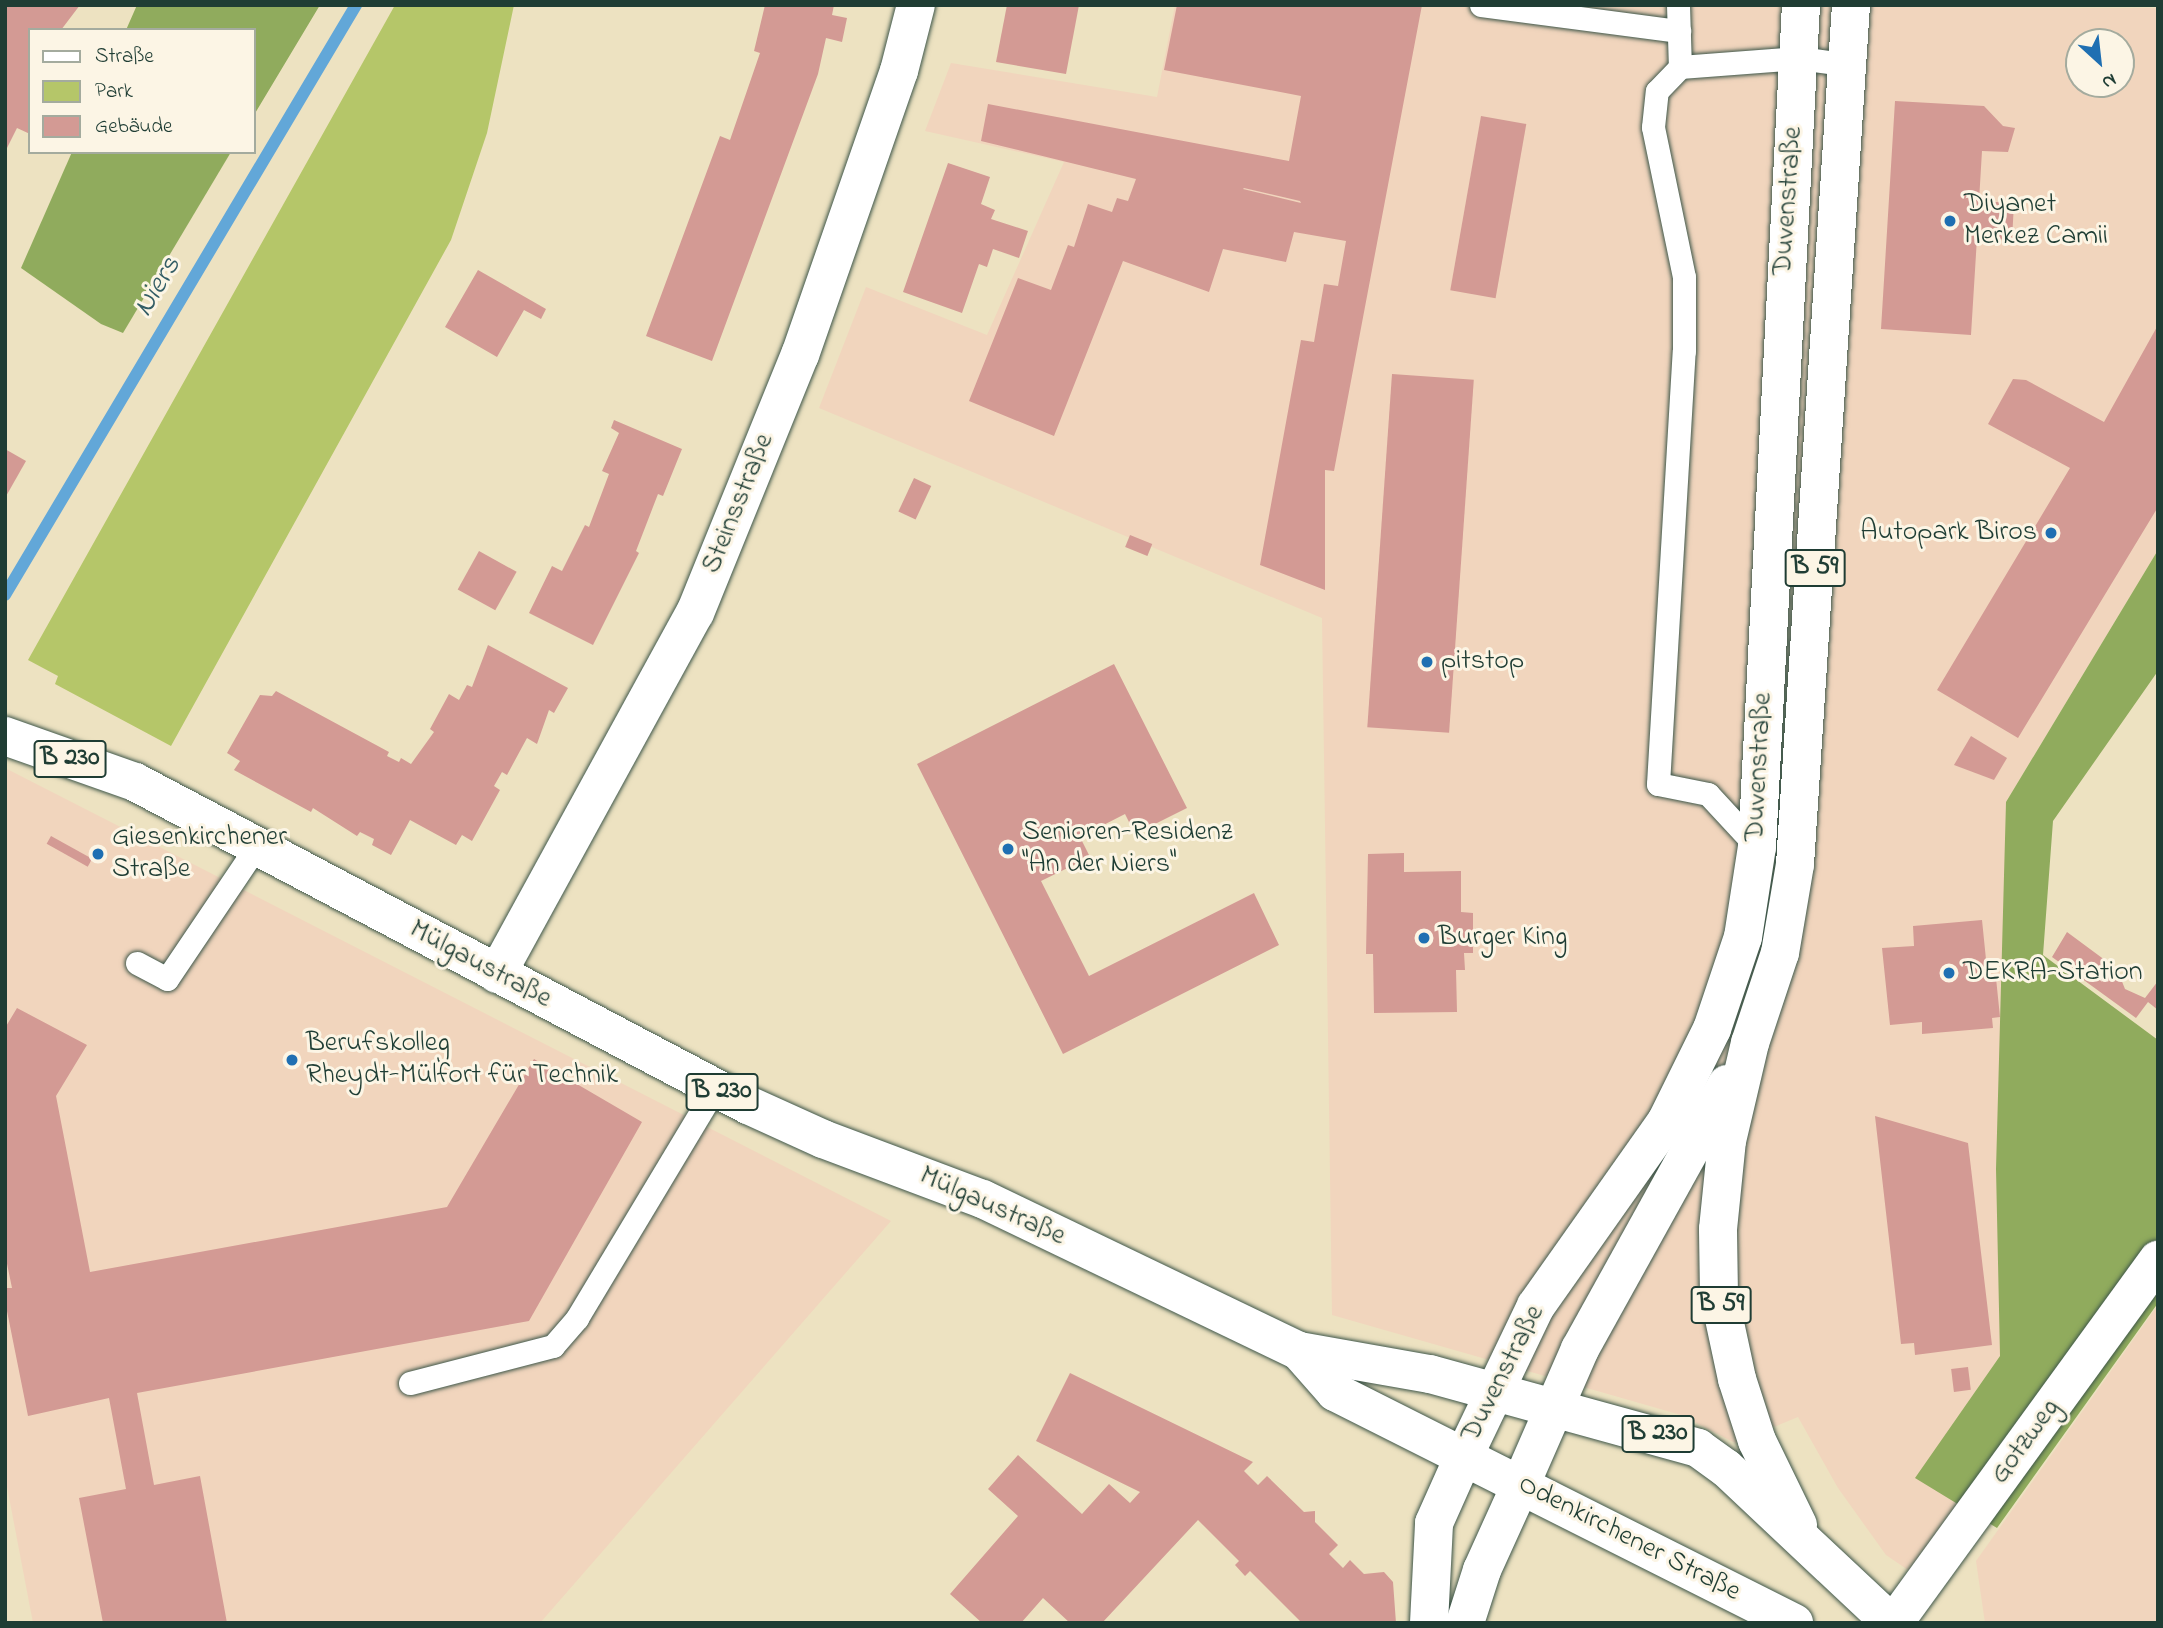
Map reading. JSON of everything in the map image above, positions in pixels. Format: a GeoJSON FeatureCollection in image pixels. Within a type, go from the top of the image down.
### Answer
{"type":"FeatureCollection","features":[{"type":"Feature","properties":{"kind":"main road","name":"Steinsstraße"},"geometry":{"type":"LineString","coordinates":[[496,974],[695,613],[800,355],[899,71],[916,5]]}},
{"type":"Feature","properties":{"kind":"main road","name":"Duvenstraße"},"geometry":{"type":"LineString","coordinates":[[1430,1623],[1434,1523],[1493,1392],[1536,1306],[1666,1122],[1712,1029],[1743,937],[1757,847],[1779,358],[1801,5]]}},
{"type":"Feature","properties":{"kind":"main road","name":"Duvenstraße"},"geometry":{"type":"LineString","coordinates":[[1750,1043],[1780,953],[1795,864],[1850,65],[1851,5]]}},
{"type":"Feature","properties":{"kind":"main road","name":"Mülgaustraße"},"geometry":{"type":"LineString","coordinates":[[5,736],[135,782],[715,1088],[823,1139],[983,1199],[1299,1351],[1430,1374],[1554,1409]]}},
{"type":"Feature","properties":{"kind":"main road","name":"B 59"},"geometry":{"type":"LineString","coordinates":[[1521,1484],[1580,1349],[1750,1043]]}},
{"type":"Feature","properties":{"kind":"main road","name":"B 59"},"geometry":{"type":"LineString","coordinates":[[1750,1043],[1727,1141],[1718,1228],[1719,1295],[1737,1379],[1757,1441],[1812,1552],[1892,1623]]}},
{"type":"Feature","properties":{"kind":"main road","name":"Gotzweg"},"geometry":{"type":"LineString","coordinates":[[1892,1623],[2158,1261]]}},
{"type":"Feature","properties":{"kind":"main road","name":"Mülgaustraße"},"geometry":{"type":"LineString","coordinates":[[1299,1351],[1335,1392],[1464,1456]]}},
{"type":"Feature","properties":{"kind":"main road","name":"B 230"},"geometry":{"type":"LineString","coordinates":[[1554,1409],[1669,1436],[1698,1448],[1726,1468],[1812,1552]]}},
{"type":"Feature","properties":{"kind":"main road","name":"Odenkirchener Straße"},"geometry":{"type":"LineString","coordinates":[[1464,1456],[1794,1623]]}},
{"type":"Feature","properties":{"kind":"main road"},"geometry":{"type":"LineString","coordinates":[[1465,1623],[1482,1570],[1521,1484]]}},
{"type":"Feature","properties":{"kind":"lane"},"geometry":{"type":"LineString","coordinates":[[1481,5],[1679,31]]}},
{"type":"Feature","properties":{"kind":"lane"},"geometry":{"type":"LineString","coordinates":[[1678,5],[1680,66]]}},
{"type":"Feature","properties":{"kind":"lane"},"geometry":{"type":"LineString","coordinates":[[1757,847],[1708,794],[1658,784],[1684,351],[1684,277],[1653,127],[1657,91],[1680,66],[1799,58],[1850,65]]}},
{"type":"Feature","properties":{"kind":"lane"},"geometry":{"type":"LineString","coordinates":[[137,962],[167,979],[256,847]]}},
{"type":"Feature","properties":{"kind":"lane"},"geometry":{"type":"LineString","coordinates":[[410,1383],[554,1346],[577,1318],[715,1088]]}},
{"type":"Feature","properties":{"kind":"shaded area"},"geometry":{"type":"Polygon","coordinates":[[[1175,5],[2158,8],[2158,550],[2006,802],[2000,1356],[1916,1478],[1960,1505],[1911,1572],[1886,1555],[1838,1488],[1798,1417],[1735,1443],[1681,1415],[1332,1315],[1322,618],[819,408],[866,287],[987,335],[1064,162],[925,131],[951,63],[1157,97],[1175,5]]]}},
{"type":"Feature","properties":{"kind":"shaded area","name":"Berufskolleg Rheydt-Mülfort für Technik"},"geometry":{"type":"Polygon","coordinates":[[[5,768],[891,1221],[540,1623],[33,1623],[5,1476],[5,768]]]}},
{"type":"Feature","properties":{"kind":"shaded area"},"geometry":{"type":"Polygon","coordinates":[[[2158,1305],[2158,1623],[1985,1623],[1976,1561],[2158,1305]]]}},
{"type":"Feature","properties":{"kind":"green space"},"geometry":{"type":"Polygon","coordinates":[[[137,5],[320,5],[256,112],[256,28],[127,28],[137,5]]]}},
{"type":"Feature","properties":{"kind":"green space"},"geometry":{"type":"Polygon","coordinates":[[[395,5],[514,5],[487,133],[451,240],[171,746],[55,684],[58,676],[28,660],[395,5]]]}},
{"type":"Feature","properties":{"kind":"green space"},"geometry":{"type":"Polygon","coordinates":[[[71,154],[230,154],[123,333],[101,324],[21,268],[71,154]]]}},
{"type":"Feature","properties":{"kind":"green space"},"geometry":{"type":"Polygon","coordinates":[[[2158,550],[2158,671],[2053,821],[2043,955],[2158,1040],[2158,1303],[1997,1528],[1915,1478],[2000,1356],[1996,1169],[2006,802],[2158,550]]]}},
{"type":"Feature","properties":{"kind":"building"},"geometry":{"type":"Polygon","coordinates":[[[5,5],[80,5],[63,28],[28,28],[28,133],[17,128],[5,152],[5,5]]]}},
{"type":"Feature","properties":{"kind":"building"},"geometry":{"type":"Polygon","coordinates":[[[765,5],[834,5],[832,15],[847,18],[842,42],[826,38],[818,74],[712,361],[646,336],[720,136],[730,140],[760,53],[754,51],[765,5]]]}},
{"type":"Feature","properties":{"kind":"building"},"geometry":{"type":"Polygon","coordinates":[[[1007,5],[1079,5],[1066,74],[996,62],[1007,5]]]}},
{"type":"Feature","properties":{"kind":"building"},"geometry":{"type":"Polygon","coordinates":[[[1177,5],[1422,5],[1334,471],[1325,470],[1325,590],[1260,565],[1301,340],[1314,342],[1324,284],[1338,286],[1346,241],[1294,232],[1286,262],[1223,249],[1209,292],[1123,261],[1054,436],[969,401],[1018,278],[1051,290],[1068,245],[1074,247],[1088,204],[1112,212],[1117,198],[1128,201],[1136,179],[981,141],[988,104],[1289,161],[1301,96],[1164,70],[1177,5]],[[1244,188],[1243,189],[1301,203],[1244,188]]]}},
{"type":"Feature","properties":{"kind":"building","name":"Diyanet Merkez Camii"},"geometry":{"type":"Polygon","coordinates":[[[1895,101],[1984,106],[2003,126],[2015,128],[2008,152],[1982,151],[1979,201],[2014,203],[2012,240],[1977,238],[1971,335],[1881,329],[1895,101]]]}},
{"type":"Feature","properties":{"kind":"building"},"geometry":{"type":"Polygon","coordinates":[[[1481,116],[1526,124],[1496,298],[1450,290],[1481,116]]]}},
{"type":"Feature","properties":{"kind":"building"},"geometry":{"type":"Polygon","coordinates":[[[948,163],[990,177],[981,204],[995,210],[991,219],[1028,231],[1019,258],[993,249],[987,267],[979,264],[962,313],[903,292],[948,163]]]}},
{"type":"Feature","properties":{"kind":"building"},"geometry":{"type":"Polygon","coordinates":[[[478,270],[546,309],[541,319],[524,310],[497,357],[445,327],[478,270]]]}},
{"type":"Feature","properties":{"kind":"building"},"geometry":{"type":"Polygon","coordinates":[[[2158,325],[2158,507],[2018,738],[1937,690],[2070,468],[1988,424],[2013,379],[2026,380],[2104,422],[2158,325]]]}},
{"type":"Feature","properties":{"kind":"building"},"geometry":{"type":"Polygon","coordinates":[[[1392,374],[1474,380],[1449,733],[1367,727],[1392,374]]]}},
{"type":"Feature","properties":{"kind":"building"},"geometry":{"type":"Polygon","coordinates":[[[614,420],[682,449],[663,496],[658,494],[636,551],[639,553],[593,645],[529,613],[552,566],[562,571],[585,525],[589,527],[609,474],[602,471],[619,433],[611,428],[614,420]]]}},
{"type":"Feature","properties":{"kind":"building"},"geometry":{"type":"Polygon","coordinates":[[[5,449],[26,461],[5,498],[5,449]]]}},
{"type":"Feature","properties":{"kind":"building"},"geometry":{"type":"Polygon","coordinates":[[[914,478],[931,486],[916,520],[898,512],[914,478]]]}},
{"type":"Feature","properties":{"kind":"building"},"geometry":{"type":"Polygon","coordinates":[[[1130,535],[1152,544],[1147,556],[1125,547],[1130,535]]]}},
{"type":"Feature","properties":{"kind":"building"},"geometry":{"type":"Polygon","coordinates":[[[479,551],[517,572],[495,610],[458,589],[479,551]]]}},
{"type":"Feature","properties":{"kind":"building"},"geometry":{"type":"Polygon","coordinates":[[[488,645],[568,688],[554,713],[549,710],[537,744],[527,738],[507,775],[502,772],[494,786],[500,790],[472,841],[462,835],[456,845],[410,820],[391,855],[372,845],[374,839],[360,832],[357,836],[313,808],[311,812],[234,770],[240,761],[227,753],[260,695],[272,696],[276,691],[389,752],[387,756],[399,762],[401,758],[411,764],[434,732],[430,729],[449,694],[459,700],[467,685],[472,687],[488,645]]]}},
{"type":"Feature","properties":{"kind":"building","name":"Senioren-Residenz \"An der Niers\""},"geometry":{"type":"Polygon","coordinates":[[[1114,664],[1187,808],[1135,834],[1125,814],[1080,837],[1090,857],[1041,881],[1089,976],[1254,893],[1279,945],[1063,1054],[917,764],[1114,664]]]}},
{"type":"Feature","properties":{"kind":"building"},"geometry":{"type":"Polygon","coordinates":[[[1971,736],[2007,758],[1994,780],[1954,765],[1971,736]]]}},
{"type":"Feature","properties":{"kind":"building"},"geometry":{"type":"Polygon","coordinates":[[[51,836],[92,859],[88,867],[47,844],[51,836]]]}},
{"type":"Feature","properties":{"kind":"building"},"geometry":{"type":"Polygon","coordinates":[[[1404,853],[1404,872],[1461,871],[1461,912],[1473,913],[1473,953],[1464,953],[1465,970],[1456,970],[1457,1012],[1374,1013],[1373,954],[1366,954],[1368,854],[1404,853]]]}},
{"type":"Feature","properties":{"kind":"building"},"geometry":{"type":"Polygon","coordinates":[[[1982,920],[1988,979],[1996,978],[2000,1017],[1992,1018],[1993,1028],[1922,1034],[1922,1022],[1890,1025],[1882,948],[1914,946],[1913,926],[1982,920]]]}},
{"type":"Feature","properties":{"kind":"building"},"geometry":{"type":"Polygon","coordinates":[[[2067,932],[2117,969],[2125,989],[2145,998],[2158,981],[2158,1010],[2148,1002],[2136,1018],[2052,957],[2067,932]]]}},
{"type":"Feature","properties":{"kind":"building","name":"Berufskolleg Rheydt-Mülfort für Technik"},"geometry":{"type":"Polygon","coordinates":[[[17,1008],[87,1045],[56,1096],[90,1272],[447,1207],[534,1059],[642,1122],[529,1321],[137,1393],[154,1485],[200,1476],[227,1623],[103,1623],[79,1498],[126,1489],[109,1398],[28,1416],[5,1301],[5,1288],[12,1288],[5,1254],[5,1028],[17,1008]]]}},
{"type":"Feature","properties":{"kind":"building"},"geometry":{"type":"Polygon","coordinates":[[[1875,1116],[1968,1143],[1992,1345],[1915,1355],[1914,1343],[1901,1344],[1875,1116]]]}},
{"type":"Feature","properties":{"kind":"building"},"geometry":{"type":"Polygon","coordinates":[[[1968,1367],[1971,1390],[1954,1392],[1951,1369],[1968,1367]]]}},
{"type":"Feature","properties":{"kind":"building"},"geometry":{"type":"Polygon","coordinates":[[[1070,1373],[1253,1462],[1244,1471],[1258,1485],[1267,1476],[1304,1512],[1315,1511],[1315,1522],[1338,1545],[1329,1554],[1343,1568],[1350,1560],[1364,1574],[1384,1572],[1393,1582],[1396,1623],[1302,1623],[1250,1571],[1245,1576],[1235,1565],[1239,1561],[1198,1520],[1102,1623],[1070,1623],[1043,1598],[1021,1623],[982,1623],[950,1594],[1018,1516],[988,1489],[1018,1455],[1082,1514],[1109,1484],[1130,1503],[1140,1492],[1036,1441],[1070,1373]]]}},
{"type":"Feature","properties":{"kind":"waterway","name":"Niers"},"geometry":{"type":"LineString","coordinates":[[5,595],[356,5]]}},
{"type":"Feature","properties":{"kind":"place","name":"Diyanet Merkez Camii"},"geometry":{"type":"Point","coordinates":[1950,221]}},
{"type":"Feature","properties":{"kind":"place","name":"Autopark Biros"},"geometry":{"type":"Point","coordinates":[2051,533]}},
{"type":"Feature","properties":{"kind":"place","name":"pitstop"},"geometry":{"type":"Point","coordinates":[1427,662]}},
{"type":"Feature","properties":{"kind":"place","name":"Senioren-Residenz \"An der Niers\""},"geometry":{"type":"Point","coordinates":[1008,849]}},
{"type":"Feature","properties":{"kind":"place","name":"Giesenkirchener Straße"},"geometry":{"type":"Point","coordinates":[98,854]}},
{"type":"Feature","properties":{"kind":"place","name":"Burger King"},"geometry":{"type":"Point","coordinates":[1424,938]}},
{"type":"Feature","properties":{"kind":"place","name":"DEKRA-Station"},"geometry":{"type":"Point","coordinates":[1949,973]}},
{"type":"Feature","properties":{"kind":"place","name":"Berufskolleg Rheydt-Mülfort für Technik"},"geometry":{"type":"Point","coordinates":[292,1060]}}]}
